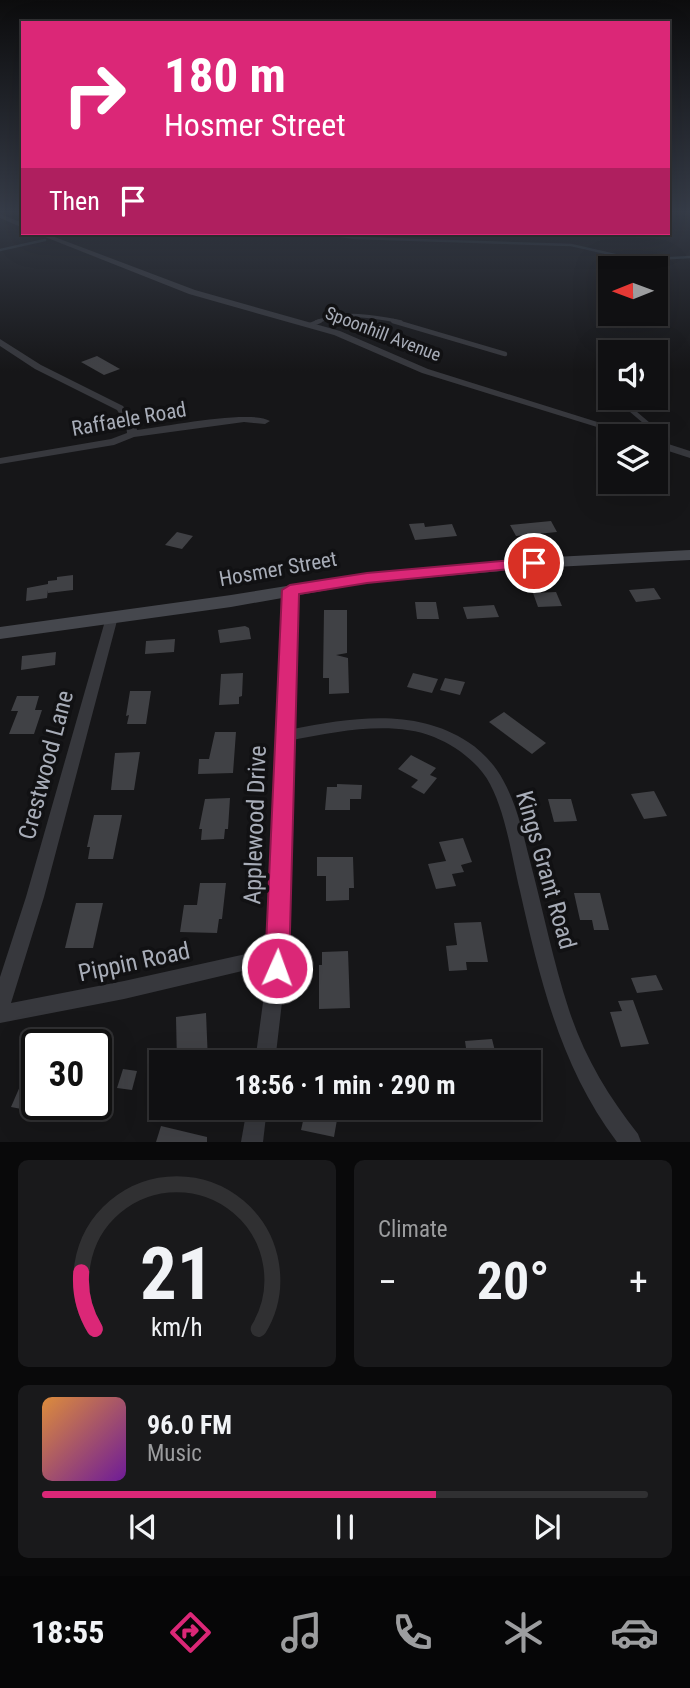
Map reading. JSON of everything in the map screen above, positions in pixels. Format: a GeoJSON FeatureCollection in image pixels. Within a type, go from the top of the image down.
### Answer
{"type":"FeatureCollection","features":[{"type":"Feature","properties":{"kind":"street","name":"Spoonhill Avenue"},"geometry":{"type":"LineString","coordinates":[[120,264],[192,292],[337,333],[425,371],[598,424]]}},
{"type":"Feature","properties":{"kind":"street"},"geometry":{"type":"LineString","coordinates":[[0,342],[38,367],[120,408],[131,424],[132,434]]}},
{"type":"Feature","properties":{"kind":"street","name":"Raffaele Road"},"geometry":{"type":"LineString","coordinates":[[0,461],[114,442],[132,434],[244,419],[265,421]]}},
{"type":"Feature","properties":{"kind":"street"},"geometry":{"type":"LineString","coordinates":[[668,445],[690,455]]}},
{"type":"Feature","properties":{"kind":"street","name":"Hosmer Street"},"geometry":{"type":"LineString","coordinates":[[0,633],[367,578],[468,568],[690,555]]}},
{"type":"Feature","properties":{"kind":"street","name":"Applewood Drive"},"geometry":{"type":"LineString","coordinates":[[266,1050],[277,955],[290,590]]}},
{"type":"Feature","properties":{"kind":"street","name":"Crestwood Lane"},"geometry":{"type":"LineString","coordinates":[[0,1006],[35,897],[112,617]]}},
{"type":"Feature","properties":{"kind":"street","name":"Kings Grant Road"},"geometry":{"type":"LineString","coordinates":[[285,736],[387,722],[423,728],[460,744],[491,774],[508,810],[544,955],[567,1033],[599,1102],[630,1142]]}},
{"type":"Feature","properties":{"kind":"street","name":"Pippin Road"},"geometry":{"type":"LineString","coordinates":[[0,1014],[124,990],[277,955]]}},
{"type":"Feature","properties":{"kind":"street"},"geometry":{"type":"LineString","coordinates":[[252,1142],[255,1120]]}},
{"type":"Feature","properties":{"kind":"lane"},"geometry":{"type":"LineString","coordinates":[[310,325],[332,316],[363,315],[392,320],[505,354]]}},
{"type":"Feature","properties":{"kind":"lane"},"geometry":{"type":"LineString","coordinates":[[631,410],[648,424]]}},
{"type":"Feature","properties":{"kind":"building"},"geometry":{"type":"Polygon","coordinates":[[[97,356],[120,369],[104,375],[81,362],[97,356]]]}},
{"type":"Feature","properties":{"kind":"building"},"geometry":{"type":"Polygon","coordinates":[[[551,521],[557,532],[516,536],[510,525],[551,521]]]}},
{"type":"Feature","properties":{"kind":"building"},"geometry":{"type":"Polygon","coordinates":[[[424,523],[425,527],[452,524],[457,536],[415,540],[409,524],[424,523]]]}},
{"type":"Feature","properties":{"kind":"building"},"geometry":{"type":"Polygon","coordinates":[[[177,532],[193,536],[182,549],[165,545],[177,532]]]}},
{"type":"Feature","properties":{"kind":"building"},"geometry":{"type":"Polygon","coordinates":[[[73,575],[73,590],[48,593],[48,590],[47,598],[26,601],[27,588],[48,584],[48,581],[57,580],[57,577],[73,575]]]}},
{"type":"Feature","properties":{"kind":"building"},"geometry":{"type":"Polygon","coordinates":[[[654,588],[661,599],[636,602],[629,590],[654,588]]]}},
{"type":"Feature","properties":{"kind":"building"},"geometry":{"type":"Polygon","coordinates":[[[556,592],[562,606],[538,607],[533,593],[556,592]]]}},
{"type":"Feature","properties":{"kind":"building"},"geometry":{"type":"Polygon","coordinates":[[[415,602],[436,602],[439,619],[417,619],[415,602]]]}},
{"type":"Feature","properties":{"kind":"building"},"geometry":{"type":"Polygon","coordinates":[[[494,605],[499,617],[467,619],[463,607],[494,605]]]}},
{"type":"Feature","properties":{"kind":"building"},"geometry":{"type":"Polygon","coordinates":[[[324,610],[347,610],[347,653],[336,655],[348,658],[349,693],[329,694],[329,678],[323,678],[324,610]]]}},
{"type":"Feature","properties":{"kind":"building"},"geometry":{"type":"Polygon","coordinates":[[[245,626],[249,628],[251,639],[220,643],[218,630],[245,626]]]}},
{"type":"Feature","properties":{"kind":"building"},"geometry":{"type":"Polygon","coordinates":[[[175,639],[174,652],[145,654],[146,641],[175,639]]]}},
{"type":"Feature","properties":{"kind":"building"},"geometry":{"type":"Polygon","coordinates":[[[56,652],[55,665],[21,670],[22,656],[56,652]]]}},
{"type":"Feature","properties":{"kind":"building"},"geometry":{"type":"Polygon","coordinates":[[[243,673],[239,704],[219,705],[221,674],[243,673]]]}},
{"type":"Feature","properties":{"kind":"building"},"geometry":{"type":"Polygon","coordinates":[[[413,673],[438,679],[432,693],[407,687],[413,673]]]}},
{"type":"Feature","properties":{"kind":"building"},"geometry":{"type":"Polygon","coordinates":[[[445,678],[465,682],[460,695],[440,690],[445,678]]]}},
{"type":"Feature","properties":{"kind":"building"},"geometry":{"type":"Polygon","coordinates":[[[130,691],[151,691],[146,724],[127,724],[130,691]]]}},
{"type":"Feature","properties":{"kind":"building"},"geometry":{"type":"Polygon","coordinates":[[[17,696],[39,696],[35,710],[42,710],[34,734],[9,734],[18,711],[11,711],[17,696]]]}},
{"type":"Feature","properties":{"kind":"building"},"geometry":{"type":"Polygon","coordinates":[[[504,712],[546,743],[532,754],[489,722],[504,712]]]}},
{"type":"Feature","properties":{"kind":"building"},"geometry":{"type":"Polygon","coordinates":[[[215,732],[236,732],[233,773],[198,774],[199,759],[209,759],[215,732]]]}},
{"type":"Feature","properties":{"kind":"building"},"geometry":{"type":"Polygon","coordinates":[[[140,752],[134,790],[111,790],[115,753],[140,752]]]}},
{"type":"Feature","properties":{"kind":"building"},"geometry":{"type":"Polygon","coordinates":[[[411,755],[436,768],[430,775],[437,778],[424,794],[411,787],[418,780],[398,769],[411,755]]]}},
{"type":"Feature","properties":{"kind":"building"},"geometry":{"type":"Polygon","coordinates":[[[337,784],[362,785],[361,799],[350,799],[350,810],[325,810],[327,787],[337,787],[337,784]]]}},
{"type":"Feature","properties":{"kind":"building"},"geometry":{"type":"Polygon","coordinates":[[[654,791],[667,816],[644,819],[631,794],[654,791]]]}},
{"type":"Feature","properties":{"kind":"building"},"geometry":{"type":"Polygon","coordinates":[[[230,798],[228,829],[225,829],[224,839],[201,840],[202,829],[199,829],[205,799],[230,798]]]}},
{"type":"Feature","properties":{"kind":"building"},"geometry":{"type":"Polygon","coordinates":[[[548,799],[571,799],[577,821],[554,822],[548,799]]]}},
{"type":"Feature","properties":{"kind":"building"},"geometry":{"type":"Polygon","coordinates":[[[94,815],[122,815],[113,859],[88,859],[90,847],[87,847],[94,815]]]}},
{"type":"Feature","properties":{"kind":"building"},"geometry":{"type":"Polygon","coordinates":[[[463,838],[472,862],[461,865],[464,872],[452,874],[456,886],[436,889],[428,864],[446,861],[439,842],[463,838]]]}},
{"type":"Feature","properties":{"kind":"building"},"geometry":{"type":"Polygon","coordinates":[[[317,857],[353,857],[354,888],[349,888],[349,900],[326,901],[326,876],[317,876],[317,857]]]}},
{"type":"Feature","properties":{"kind":"building"},"geometry":{"type":"Polygon","coordinates":[[[200,883],[226,883],[222,919],[219,919],[217,933],[180,932],[184,905],[197,905],[200,883]]]}},
{"type":"Feature","properties":{"kind":"building"},"geometry":{"type":"Polygon","coordinates":[[[574,893],[600,893],[609,930],[594,930],[592,920],[580,920],[574,893]]]}},
{"type":"Feature","properties":{"kind":"building"},"geometry":{"type":"Polygon","coordinates":[[[76,903],[103,903],[93,948],[65,948],[76,903]]]}},
{"type":"Feature","properties":{"kind":"building"},"geometry":{"type":"Polygon","coordinates":[[[481,922],[488,962],[466,962],[467,970],[449,971],[446,946],[457,945],[454,923],[481,922]]]}},
{"type":"Feature","properties":{"kind":"building"},"geometry":{"type":"Polygon","coordinates":[[[348,951],[350,1008],[319,1009],[319,965],[322,965],[322,952],[348,951]]]}},
{"type":"Feature","properties":{"kind":"building"},"geometry":{"type":"Polygon","coordinates":[[[656,975],[663,990],[637,993],[631,978],[656,975]]]}},
{"type":"Feature","properties":{"kind":"building"},"geometry":{"type":"Polygon","coordinates":[[[633,1000],[649,1044],[621,1047],[610,1012],[622,1011],[618,1001],[633,1000]]]}},
{"type":"Feature","properties":{"kind":"building"},"geometry":{"type":"Polygon","coordinates":[[[206,1013],[208,1050],[177,1050],[176,1017],[206,1013]]]}},
{"type":"Feature","properties":{"kind":"building"},"geometry":{"type":"Polygon","coordinates":[[[492,1039],[495,1050],[466,1050],[465,1041],[492,1039]]]}},
{"type":"Feature","properties":{"kind":"building"},"geometry":{"type":"Polygon","coordinates":[[[123,1069],[137,1071],[132,1090],[117,1088],[123,1069]]]}},
{"type":"Feature","properties":{"kind":"building"},"geometry":{"type":"Polygon","coordinates":[[[21,1084],[21,1109],[11,1107],[21,1084]]]}},
{"type":"Feature","properties":{"kind":"building"},"geometry":{"type":"Polygon","coordinates":[[[303,1120],[337,1120],[334,1137],[301,1130],[303,1120]]]}},
{"type":"Feature","properties":{"kind":"building"},"geometry":{"type":"Polygon","coordinates":[[[161,1126],[207,1137],[207,1142],[156,1142],[161,1126]]]}},
{"type":"Feature","properties":{"kind":"route"},"geometry":{"type":"LineString","coordinates":[[277,968],[290,590],[367,578],[534,563]]}}]}
